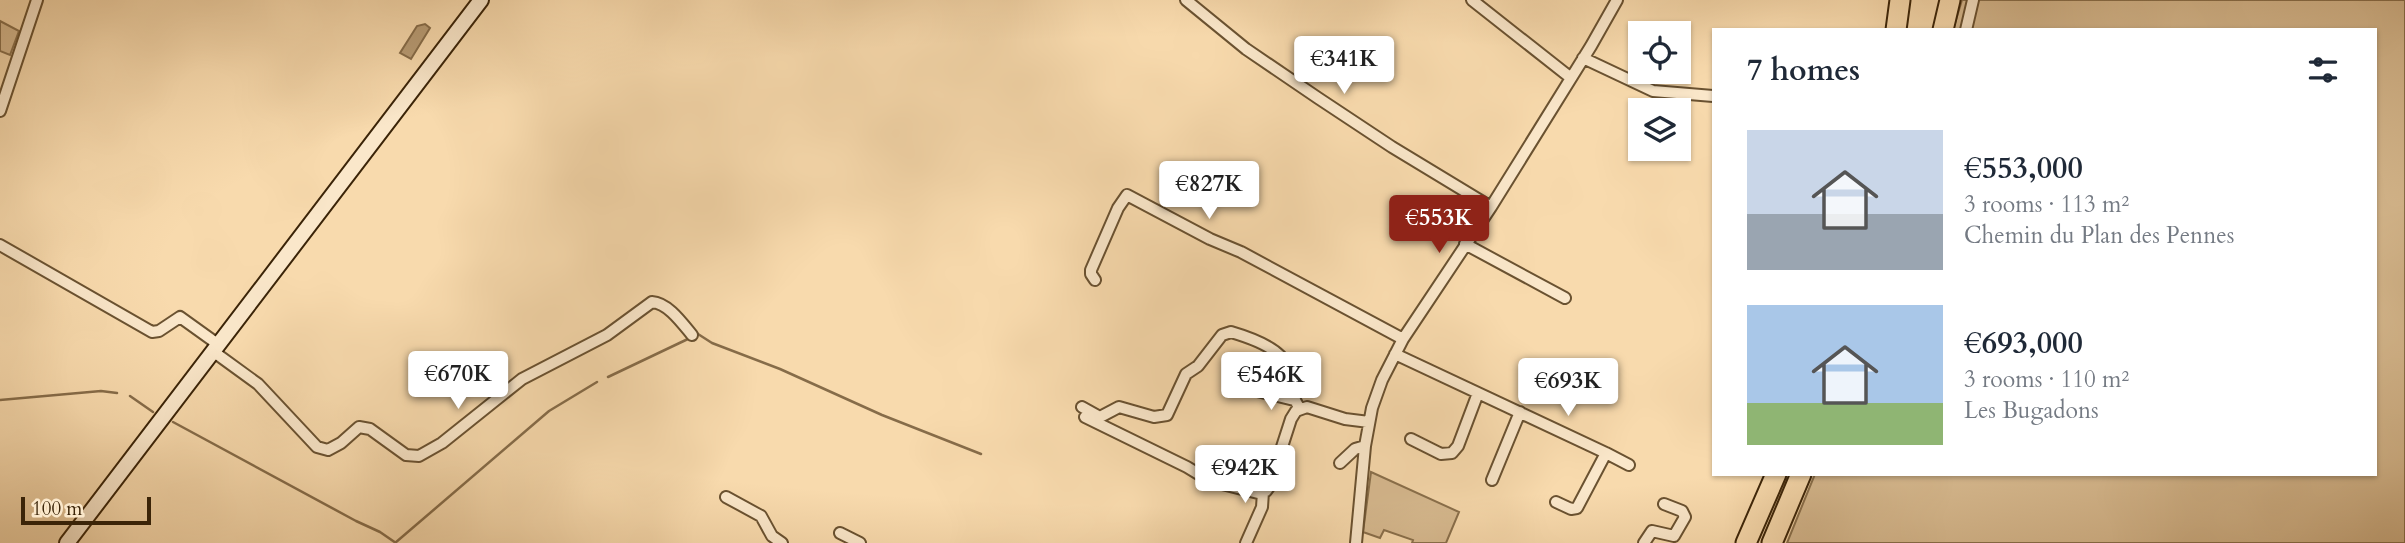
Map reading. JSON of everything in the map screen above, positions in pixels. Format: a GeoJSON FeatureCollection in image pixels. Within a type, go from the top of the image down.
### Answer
{"type":"FeatureCollection","features":[{"type":"Feature","properties":{"kind":"highway"},"geometry":{"type":"LineString","coordinates":[[1896,28],[1900,0]]}},
{"type":"Feature","properties":{"kind":"highway"},"geometry":{"type":"LineString","coordinates":[[1943,28],[1950,0]]}},
{"type":"Feature","properties":{"kind":"highway"},"geometry":{"type":"LineString","coordinates":[[1746,543],[1775,476]]}},
{"type":"Feature","properties":{"kind":"highway"},"geometry":{"type":"LineString","coordinates":[[1772,543],[1800,476]]}},
{"type":"Feature","properties":{"kind":"main road"},"geometry":{"type":"LineString","coordinates":[[69,543],[481,0]]}},
{"type":"Feature","properties":{"kind":"street"},"geometry":{"type":"LineString","coordinates":[[0,111],[37,0]]}},
{"type":"Feature","properties":{"kind":"street"},"geometry":{"type":"LineString","coordinates":[[1185,0],[1247,49],[1318,98],[1491,207]]}},
{"type":"Feature","properties":{"kind":"street"},"geometry":{"type":"LineString","coordinates":[[1472,0],[1571,78]]}},
{"type":"Feature","properties":{"kind":"street"},"geometry":{"type":"LineString","coordinates":[[1356,543],[1365,446],[1369,422],[1382,380],[1403,339],[1491,207],[1616,0]]}},
{"type":"Feature","properties":{"kind":"street"},"geometry":{"type":"LineString","coordinates":[[1966,28],[1973,0]]}},
{"type":"Feature","properties":{"kind":"street"},"geometry":{"type":"LineString","coordinates":[[1583,58],[1653,91],[1712,96]]}},
{"type":"Feature","properties":{"kind":"street"},"geometry":{"type":"LineString","coordinates":[[1096,280],[1091,270],[1118,208],[1127,195],[1210,239],[1241,252],[1403,339]]}},
{"type":"Feature","properties":{"kind":"street"},"geometry":{"type":"LineString","coordinates":[[1465,244],[1565,298]]}},
{"type":"Feature","properties":{"kind":"street"},"geometry":{"type":"LineString","coordinates":[[0,245],[152,332],[159,331],[180,317],[258,384],[317,447],[328,450],[341,443],[359,427],[370,429],[406,455],[419,457],[442,443],[522,379],[607,335],[652,302],[660,304],[672,313],[692,335]]}},
{"type":"Feature","properties":{"kind":"street"},"geometry":{"type":"LineString","coordinates":[[1246,543],[1262,507],[1263,492],[1269,487],[1297,405],[1285,361],[1272,350],[1231,332],[1222,335],[1198,366],[1186,374],[1169,412],[1163,417],[1119,407],[1100,417],[1083,412],[1210,481],[1263,492]]}},
{"type":"Feature","properties":{"kind":"street"},"geometry":{"type":"LineString","coordinates":[[1395,355],[1629,465]]}},
{"type":"Feature","properties":{"kind":"street"},"geometry":{"type":"LineString","coordinates":[[1256,391],[1345,419],[1369,422]]}},
{"type":"Feature","properties":{"kind":"street"},"geometry":{"type":"LineString","coordinates":[[1411,439],[1441,454],[1452,453],[1458,446],[1481,394]]}},
{"type":"Feature","properties":{"kind":"street"},"geometry":{"type":"LineString","coordinates":[[1459,457],[1481,394]]}},
{"type":"Feature","properties":{"kind":"street"},"geometry":{"type":"LineString","coordinates":[[1492,480],[1520,412]]}},
{"type":"Feature","properties":{"kind":"street"},"geometry":{"type":"LineString","coordinates":[[1340,463],[1354,449],[1365,446]]}},
{"type":"Feature","properties":{"kind":"street"},"geometry":{"type":"LineString","coordinates":[[1556,502],[1571,509],[1577,508],[1606,453]]}},
{"type":"Feature","properties":{"kind":"street"},"geometry":{"type":"LineString","coordinates":[[726,497],[761,516],[772,536],[782,543]]}},
{"type":"Feature","properties":{"kind":"street"},"geometry":{"type":"LineString","coordinates":[[1644,543],[1652,531],[1674,536],[1685,517],[1682,511],[1664,504]]}},
{"type":"Feature","properties":{"kind":"street"},"geometry":{"type":"LineString","coordinates":[[840,533],[860,543]]}},
{"type":"Feature","properties":{"kind":"shaded area"},"geometry":{"type":"Polygon","coordinates":[[[1962,0],[2405,0],[2405,543],[1787,543],[1814,476],[2377,476],[2377,28],[1954,28],[1962,0]]]}},
{"type":"Feature","properties":{"kind":"shaded area"},"geometry":{"type":"Polygon","coordinates":[[[0,21],[19,31],[10,55],[0,51],[0,21]]]}},
{"type":"Feature","properties":{"kind":"shaded area"},"geometry":{"type":"Polygon","coordinates":[[[425,24],[430,28],[411,59],[400,53],[417,26],[425,24]]]}},
{"type":"Feature","properties":{"kind":"shaded area"},"geometry":{"type":"Polygon","coordinates":[[[1371,472],[1459,512],[1446,543],[1412,543],[1413,540],[1384,530],[1380,538],[1363,532],[1371,472]]]}},
{"type":"Feature","properties":{"kind":"waterway"},"geometry":{"type":"LineString","coordinates":[[698,334],[712,343],[981,454]]}},
{"type":"Feature","properties":{"kind":"waterway"},"geometry":{"type":"LineString","coordinates":[[608,377],[690,338]]}},
{"type":"Feature","properties":{"kind":"waterway"},"geometry":{"type":"LineString","coordinates":[[395,543],[549,411],[597,382]]}},
{"type":"Feature","properties":{"kind":"waterway"},"geometry":{"type":"LineString","coordinates":[[0,400],[101,391],[117,393]]}},
{"type":"Feature","properties":{"kind":"waterway"},"geometry":{"type":"LineString","coordinates":[[130,396],[153,412]]}},
{"type":"Feature","properties":{"kind":"waterway"},"geometry":{"type":"LineString","coordinates":[[173,422],[396,543]]}}]}
